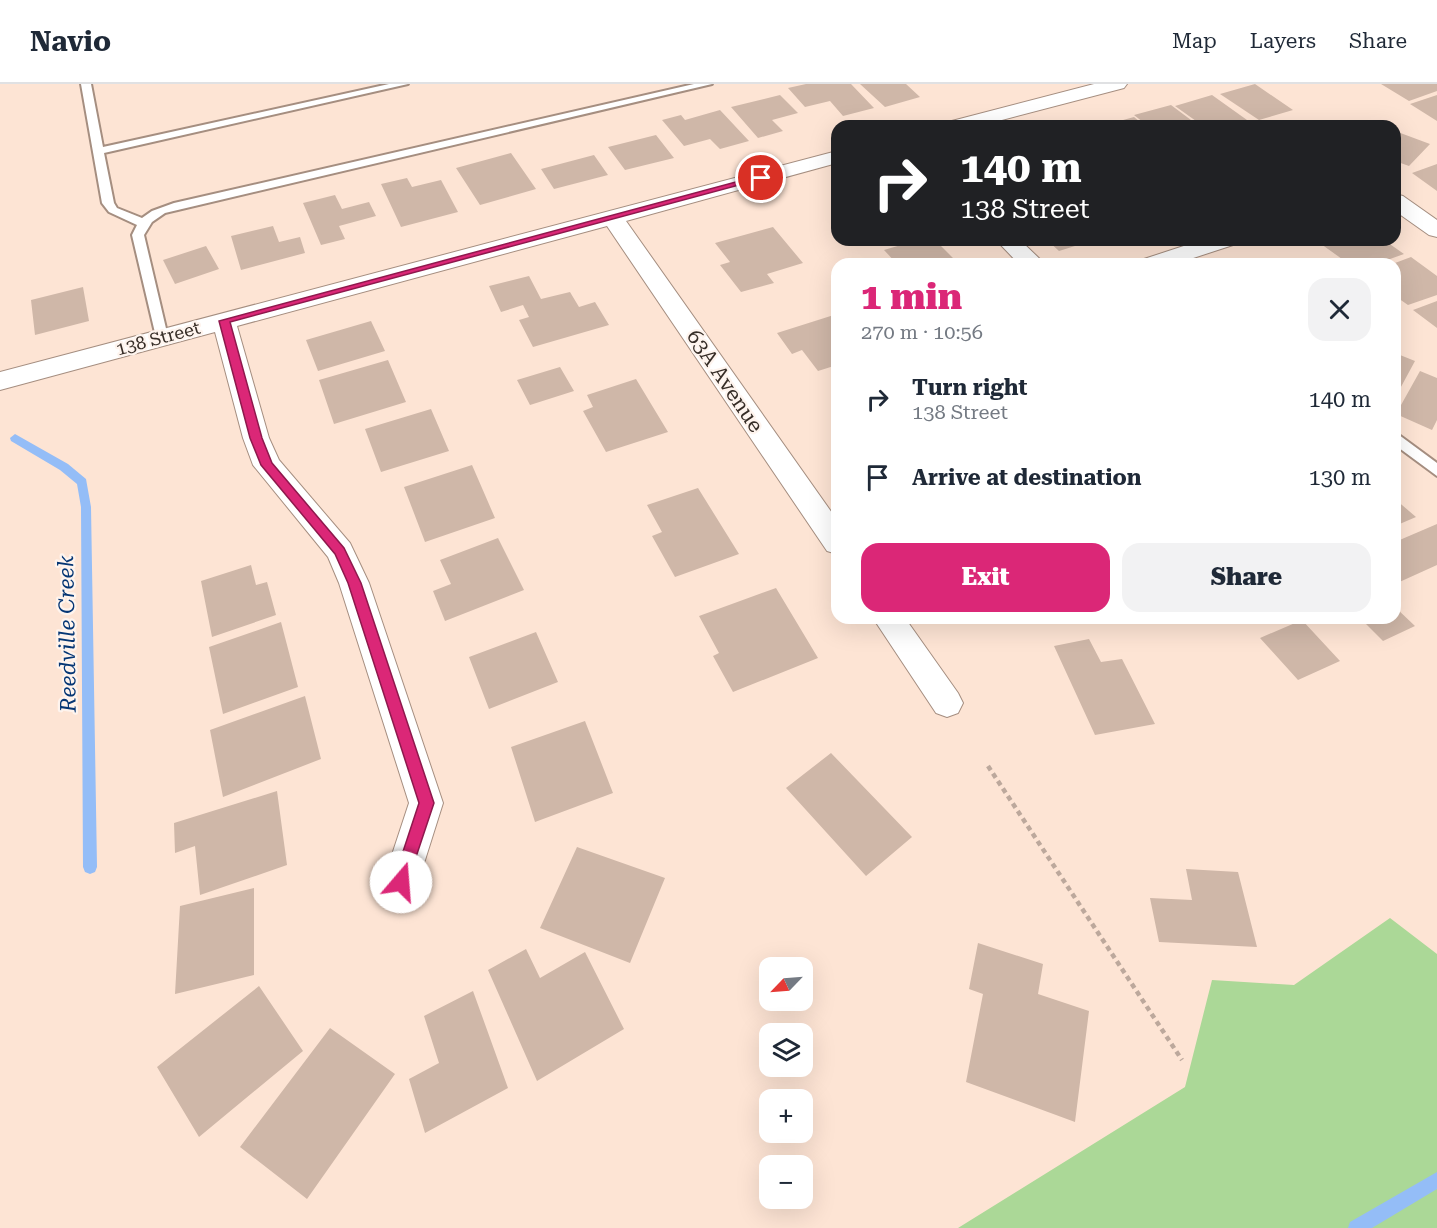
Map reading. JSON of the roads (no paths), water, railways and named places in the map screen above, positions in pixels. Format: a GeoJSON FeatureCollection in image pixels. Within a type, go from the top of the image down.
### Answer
{"type":"FeatureCollection","features":[{"type":"Feature","properties":{"kind":"street"},"geometry":{"type":"LineString","coordinates":[[978,120],[1117,84]]}},
{"type":"Feature","properties":{"kind":"street","name":"138 Street"},"geometry":{"type":"LineString","coordinates":[[0,381],[831,159]]}},
{"type":"Feature","properties":{"kind":"street"},"geometry":{"type":"LineString","coordinates":[[1401,205],[1437,230]]}},
{"type":"Feature","properties":{"kind":"street","name":"63A Avenue"},"geometry":{"type":"LineString","coordinates":[[613,218],[831,534]]}},
{"type":"Feature","properties":{"kind":"street"},"geometry":{"type":"LineString","coordinates":[[1014,246],[1026,258]]}},
{"type":"Feature","properties":{"kind":"street"},"geometry":{"type":"LineString","coordinates":[[1170,258],[1207,246]]}},
{"type":"Feature","properties":{"kind":"street"},"geometry":{"type":"LineString","coordinates":[[224,321],[256,438],[267,465],[340,551],[354,583],[426,803],[401,882]]}},
{"type":"Feature","properties":{"kind":"street"},"geometry":{"type":"LineString","coordinates":[[892,624],[947,703]]}},
{"type":"Feature","properties":{"kind":"lane"},"geometry":{"type":"LineString","coordinates":[[86,84],[108,203],[113,210],[143,223]]}},
{"type":"Feature","properties":{"kind":"lane"},"geometry":{"type":"LineString","coordinates":[[98,151],[403,84]]}},
{"type":"Feature","properties":{"kind":"lane"},"geometry":{"type":"LineString","coordinates":[[162,337],[138,236],[143,223],[152,214],[174,206],[707,84]]}},
{"type":"Feature","properties":{"kind":"lane"},"geometry":{"type":"LineString","coordinates":[[1401,441],[1437,471]]}},
{"type":"Feature","properties":{"kind":"waterway","name":"Reedville Creek"},"geometry":{"type":"LineString","coordinates":[[15,438],[64,467],[82,482],[86,507],[90,867]]}},
{"type":"Feature","properties":{"kind":"waterway","name":"Reedville Creek"},"geometry":{"type":"LineString","coordinates":[[1356,1228],[1437,1180]]}}]}
